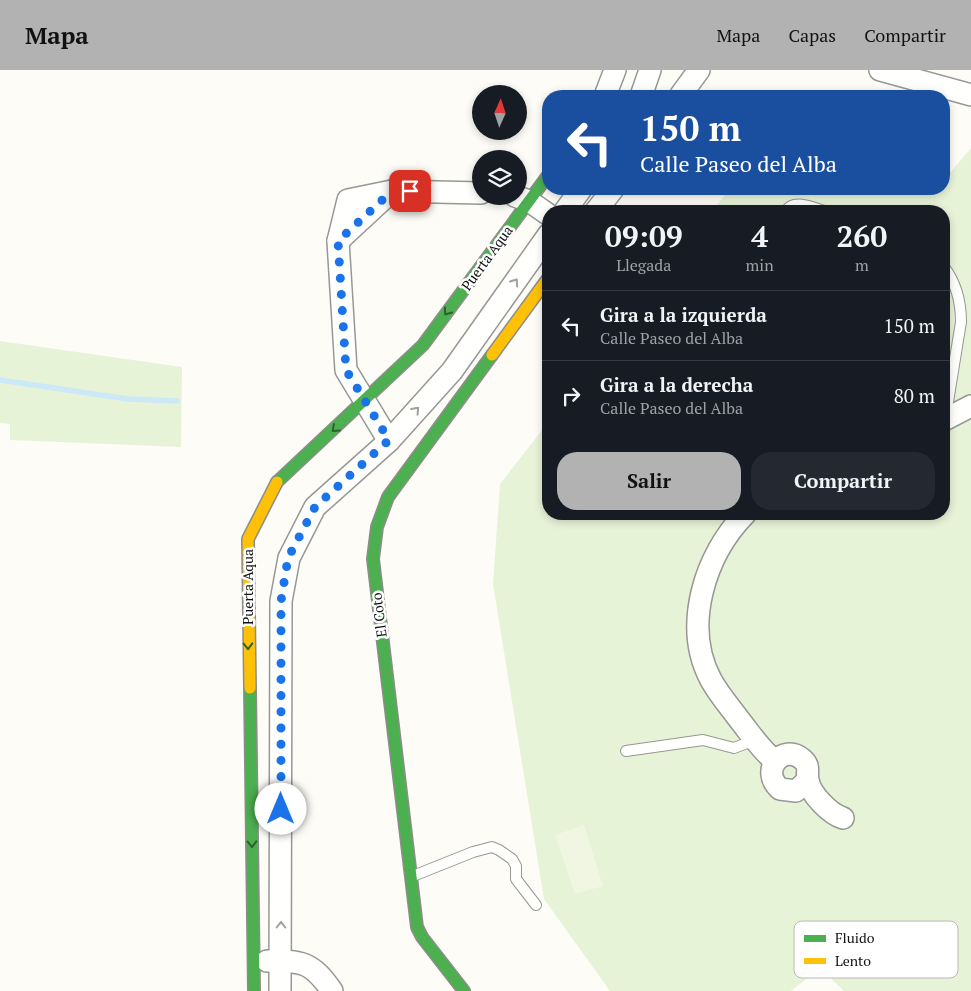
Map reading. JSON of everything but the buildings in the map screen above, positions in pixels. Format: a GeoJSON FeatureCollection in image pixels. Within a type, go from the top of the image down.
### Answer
{"type":"FeatureCollection","features":[{"type":"Feature","properties":{"kind":"street"},"geometry":{"type":"LineString","coordinates":[[607,90],[614,70]]}},
{"type":"Feature","properties":{"kind":"street"},"geometry":{"type":"LineString","coordinates":[[643,90],[650,70]]}},
{"type":"Feature","properties":{"kind":"street"},"geometry":{"type":"LineString","coordinates":[[684,90],[699,70]]}},
{"type":"Feature","properties":{"kind":"street"},"geometry":{"type":"LineString","coordinates":[[880,70],[971,96]]}},
{"type":"Feature","properties":{"kind":"street","name":"Puerta Aqua"},"geometry":{"type":"LineString","coordinates":[[527,194],[542,180]]}},
{"type":"Feature","properties":{"kind":"street"},"geometry":{"type":"LineString","coordinates":[[389,440],[346,370],[338,241],[348,200],[392,191],[472,193]]}},
{"type":"Feature","properties":{"kind":"street"},"geometry":{"type":"LineString","coordinates":[[527,201],[542,211]]}},
{"type":"Feature","properties":{"kind":"street","name":"Puerta Aqua"},"geometry":{"type":"LineString","coordinates":[[254,991],[255,961],[247,602],[248,539],[278,480],[364,402],[423,345],[517,205]]}},
{"type":"Feature","properties":{"kind":"street"},"geometry":{"type":"LineString","coordinates":[[280,991],[281,601],[288,558],[315,507],[389,440],[452,371],[542,244]]}},
{"type":"Feature","properties":{"kind":"street","name":"El Coto"},"geometry":{"type":"LineString","coordinates":[[464,991],[419,932],[372,559],[374,539],[379,516],[388,497],[542,286]]}},
{"type":"Feature","properties":{"kind":"street"},"geometry":{"type":"LineString","coordinates":[[950,417],[971,406]]}},
{"type":"Feature","properties":{"kind":"street"},"geometry":{"type":"LineString","coordinates":[[739,520],[713,560],[706,577],[699,614],[703,658],[711,680],[755,740],[775,761]]}},
{"type":"Feature","properties":{"kind":"street"},"geometry":{"type":"LineString","coordinates":[[808,780],[796,791],[780,789],[771,776],[775,761],[789,754],[796,755],[808,765],[808,780],[821,802],[833,815],[843,818]]}},
{"type":"Feature","properties":{"kind":"street"},"geometry":{"type":"LineString","coordinates":[[255,961],[281,961],[306,964],[319,972],[332,991]]}},
{"type":"Feature","properties":{"kind":"lane"},"geometry":{"type":"LineString","coordinates":[[950,277],[958,291],[961,307],[961,322],[950,385]]}},
{"type":"Feature","properties":{"kind":"lane"},"geometry":{"type":"LineString","coordinates":[[626,751],[703,740],[734,748],[755,740]]}},
{"type":"Feature","properties":{"kind":"lane"},"geometry":{"type":"LineString","coordinates":[[411,876],[473,852],[492,848],[499,850],[512,859],[516,866],[516,879],[536,905]]}},
{"type":"Feature","properties":{"kind":"green space"},"geometry":{"type":"Polygon","coordinates":[[[971,148],[971,991],[844,991],[830,978],[958,978],[958,921],[794,921],[794,978],[807,978],[791,991],[610,991],[544,899],[493,584],[500,484],[542,430],[542,520],[950,520],[950,205],[717,205],[725,195],[950,195],[950,173],[971,148]]]}},
{"type":"Feature","properties":{"kind":"green space"},"geometry":{"type":"Polygon","coordinates":[[[0,341],[182,367],[181,447],[10,440],[10,424],[0,423],[0,341]]]}},
{"type":"Feature","properties":{"kind":"green space"},"geometry":{"type":"Polygon","coordinates":[[[584,825],[603,886],[575,894],[555,835],[584,825]]]}},
{"type":"Feature","properties":{"kind":"waterway"},"geometry":{"type":"LineString","coordinates":[[0,380],[128,399],[177,401]]}},
{"type":"Feature","properties":{"kind":"traffic: fast"},"geometry":{"type":"LineString","coordinates":[[277,482],[423,345],[542,184]]}},
{"type":"Feature","properties":{"kind":"traffic: fast"},"geometry":{"type":"LineString","coordinates":[[464,991],[422,937],[417,927],[373,559],[377,527],[388,497],[492,355]]}},
{"type":"Feature","properties":{"kind":"traffic: fast"},"geometry":{"type":"LineString","coordinates":[[250,688],[254,991]]}},
{"type":"Feature","properties":{"kind":"traffic: slow"},"geometry":{"type":"LineString","coordinates":[[492,355],[542,287]]}},
{"type":"Feature","properties":{"kind":"traffic: slow"},"geometry":{"type":"LineString","coordinates":[[250,688],[248,539],[277,482]]}},
{"type":"Feature","properties":{"kind":"route"},"geometry":{"type":"LineString","coordinates":[[281,809],[281,601],[288,558],[315,507],[389,440],[346,370],[338,241],[392,191],[410,191]]}}]}
